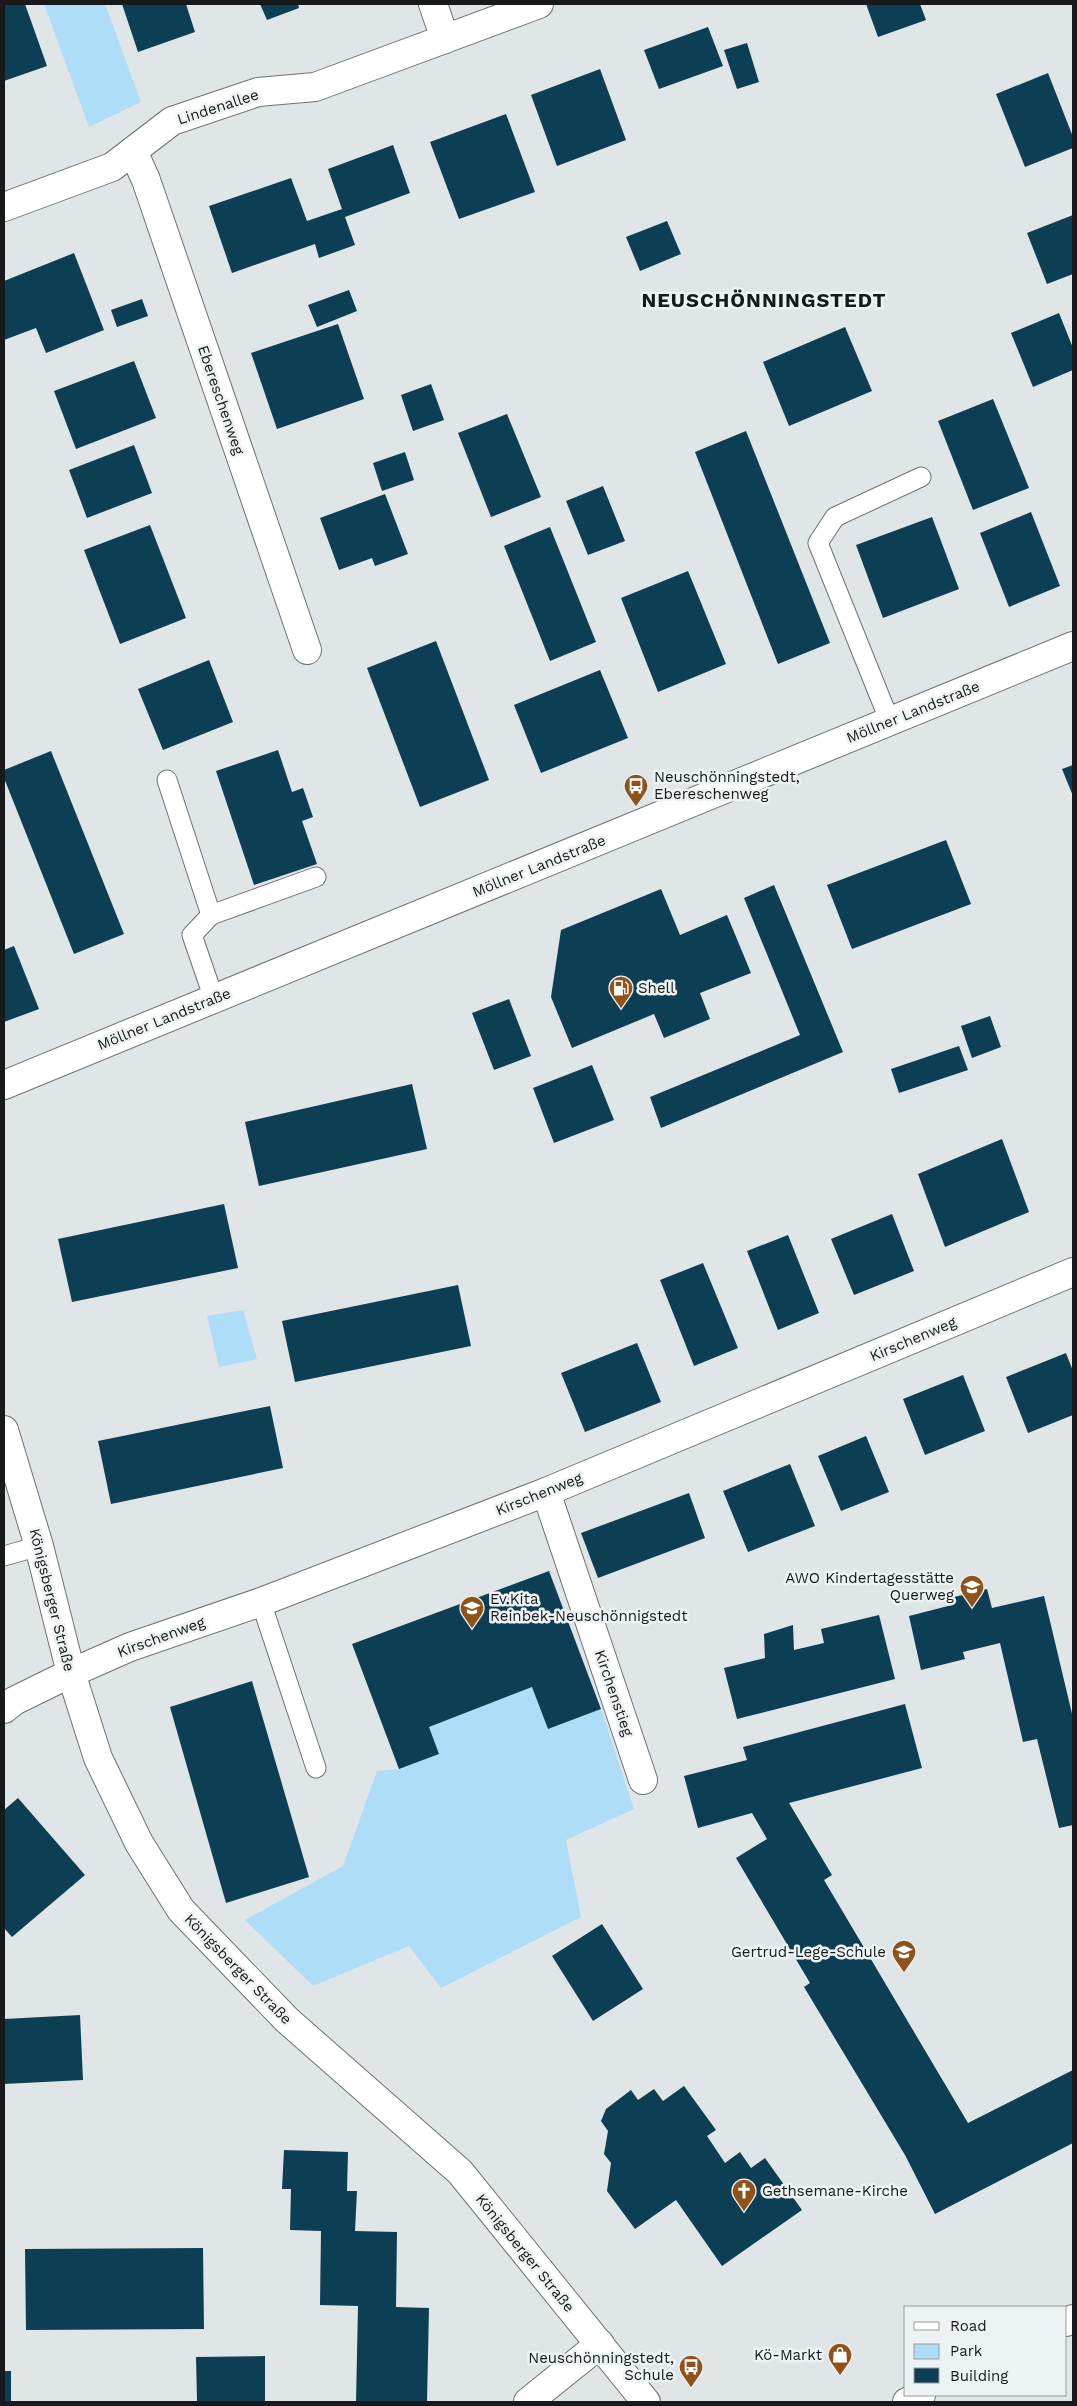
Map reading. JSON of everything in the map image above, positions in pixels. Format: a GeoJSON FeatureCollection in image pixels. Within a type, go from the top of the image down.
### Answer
{"type":"FeatureCollection","features":[{"type":"Feature","properties":{"kind":"street"},"geometry":{"type":"LineString","coordinates":[[433,4],[445,39]]}},
{"type":"Feature","properties":{"kind":"street","name":"Lindenallee"},"geometry":{"type":"LineString","coordinates":[[4,207],[112,167],[172,121],[258,92],[315,87],[539,4]]}},
{"type":"Feature","properties":{"kind":"street","name":"Ebereschenweg"},"geometry":{"type":"LineString","coordinates":[[133,152],[148,185],[307,650]]}},
{"type":"Feature","properties":{"kind":"street","name":"Möllner Landstraße"},"geometry":{"type":"LineString","coordinates":[[4,1085],[1073,646]]}},
{"type":"Feature","properties":{"kind":"street","name":"Kirschenweg"},"geometry":{"type":"LineString","coordinates":[[4,1709],[14,1701],[70,1673],[130,1647],[261,1602],[546,1492],[1073,1272]]}},
{"type":"Feature","properties":{"kind":"street","name":"Königsberger Straße"},"geometry":{"type":"LineString","coordinates":[[4,1430],[39,1546],[70,1673],[98,1758],[139,1843],[181,1910],[287,2020],[460,2172],[646,2402]]}},
{"type":"Feature","properties":{"kind":"street","name":"Kirchenstieg"},"geometry":{"type":"LineString","coordinates":[[546,1492],[643,1780]]}},
{"type":"Feature","properties":{"kind":"street"},"geometry":{"type":"LineString","coordinates":[[528,2402],[600,2344]]}},
{"type":"Feature","properties":{"kind":"street"},"geometry":{"type":"LineString","coordinates":[[907,2402],[919,2396]]}},
{"type":"Feature","properties":{"kind":"lane"},"geometry":{"type":"LineString","coordinates":[[890,722],[818,543],[835,516],[921,477]]}},
{"type":"Feature","properties":{"kind":"lane"},"geometry":{"type":"LineString","coordinates":[[167,780],[211,915]]}},
{"type":"Feature","properties":{"kind":"lane"},"geometry":{"type":"LineString","coordinates":[[214,999],[192,935],[211,915],[316,877]]}},
{"type":"Feature","properties":{"kind":"lane"},"geometry":{"type":"LineString","coordinates":[[4,1556],[39,1546]]}},
{"type":"Feature","properties":{"kind":"lane"},"geometry":{"type":"LineString","coordinates":[[261,1602],[316,1768]]}},
{"type":"Feature","properties":{"kind":"green space"},"geometry":{"type":"Polygon","coordinates":[[[44,4],[105,4],[141,102],[89,127],[44,4]]]}},
{"type":"Feature","properties":{"kind":"green space"},"geometry":{"type":"Polygon","coordinates":[[[243,1310],[257,1359],[219,1367],[207,1316],[243,1310]]]}},
{"type":"Feature","properties":{"kind":"green space"},"geometry":{"type":"Polygon","coordinates":[[[532,1687],[548,1729],[601,1709],[634,1809],[566,1840],[581,1917],[441,1988],[409,1946],[313,1986],[245,1920],[343,1866],[377,1771],[399,1769],[439,1754],[429,1727],[532,1687]]]}},
{"type":"Feature","properties":{"kind":"building"},"geometry":{"type":"Polygon","coordinates":[[[4,4],[25,4],[47,66],[4,81],[4,4]]]}},
{"type":"Feature","properties":{"kind":"building"},"geometry":{"type":"Polygon","coordinates":[[[122,4],[186,4],[195,32],[138,52],[122,4]]]}},
{"type":"Feature","properties":{"kind":"building"},"geometry":{"type":"Polygon","coordinates":[[[260,4],[298,4],[299,8],[267,20],[260,4]]]}},
{"type":"Feature","properties":{"kind":"building"},"geometry":{"type":"Polygon","coordinates":[[[866,4],[920,4],[926,20],[878,37],[866,4]]]}},
{"type":"Feature","properties":{"kind":"building"},"geometry":{"type":"Polygon","coordinates":[[[708,27],[723,66],[659,89],[644,50],[708,27]]]}},
{"type":"Feature","properties":{"kind":"building"},"geometry":{"type":"Polygon","coordinates":[[[747,43],[759,82],[737,89],[724,50],[747,43]]]}},
{"type":"Feature","properties":{"kind":"building"},"geometry":{"type":"Polygon","coordinates":[[[600,69],[626,140],[557,166],[531,95],[600,69]]]}},
{"type":"Feature","properties":{"kind":"building"},"geometry":{"type":"Polygon","coordinates":[[[1048,73],[1073,137],[1073,148],[1025,167],[996,94],[1048,73]]]}},
{"type":"Feature","properties":{"kind":"building"},"geometry":{"type":"Polygon","coordinates":[[[506,114],[535,192],[459,219],[430,142],[506,114]]]}},
{"type":"Feature","properties":{"kind":"building"},"geometry":{"type":"Polygon","coordinates":[[[393,145],[410,193],[345,217],[355,245],[319,258],[315,244],[232,273],[209,206],[291,178],[307,221],[342,209],[328,169],[393,145]]]}},
{"type":"Feature","properties":{"kind":"building"},"geometry":{"type":"Polygon","coordinates":[[[1073,215],[1073,274],[1047,284],[1027,233],[1073,215]]]}},
{"type":"Feature","properties":{"kind":"building"},"geometry":{"type":"Polygon","coordinates":[[[667,221],[681,254],[640,271],[626,237],[667,221]]]}},
{"type":"Feature","properties":{"kind":"building"},"geometry":{"type":"Polygon","coordinates":[[[74,253],[104,330],[46,353],[36,328],[4,340],[4,281],[74,253]]]}},
{"type":"Feature","properties":{"kind":"building"},"geometry":{"type":"Polygon","coordinates":[[[349,290],[357,311],[317,327],[308,305],[349,290]]]}},
{"type":"Feature","properties":{"kind":"building"},"geometry":{"type":"Polygon","coordinates":[[[142,299],[148,316],[117,327],[111,310],[142,299]]]}},
{"type":"Feature","properties":{"kind":"building"},"geometry":{"type":"Polygon","coordinates":[[[1059,313],[1073,348],[1073,370],[1033,387],[1011,333],[1059,313]]]}},
{"type":"Feature","properties":{"kind":"building"},"geometry":{"type":"Polygon","coordinates":[[[338,324],[364,399],[277,429],[251,353],[338,324]]]}},
{"type":"Feature","properties":{"kind":"building"},"geometry":{"type":"Polygon","coordinates":[[[845,327],[872,391],[789,426],[763,362],[845,327]]]}},
{"type":"Feature","properties":{"kind":"building"},"geometry":{"type":"Polygon","coordinates":[[[134,361],[156,418],[76,449],[54,391],[134,361]]]}},
{"type":"Feature","properties":{"kind":"building"},"geometry":{"type":"Polygon","coordinates":[[[431,384],[444,420],[413,431],[401,395],[431,384]]]}},
{"type":"Feature","properties":{"kind":"building"},"geometry":{"type":"Polygon","coordinates":[[[993,399],[1029,488],[973,510],[938,421],[993,399]]]}},
{"type":"Feature","properties":{"kind":"building"},"geometry":{"type":"Polygon","coordinates":[[[507,414],[541,497],[491,517],[458,433],[507,414]]]}},
{"type":"Feature","properties":{"kind":"building"},"geometry":{"type":"Polygon","coordinates":[[[746,431],[830,643],[778,664],[695,452],[746,431]]]}},
{"type":"Feature","properties":{"kind":"building"},"geometry":{"type":"Polygon","coordinates":[[[134,445],[152,493],[87,518],[69,470],[134,445]]]}},
{"type":"Feature","properties":{"kind":"building"},"geometry":{"type":"Polygon","coordinates":[[[405,452],[414,480],[382,491],[373,463],[405,452]]]}},
{"type":"Feature","properties":{"kind":"building"},"geometry":{"type":"Polygon","coordinates":[[[603,486],[625,541],[588,555],[566,501],[603,486]]]}},
{"type":"Feature","properties":{"kind":"building"},"geometry":{"type":"Polygon","coordinates":[[[385,494],[408,554],[375,566],[372,558],[339,570],[320,518],[385,494]]]}},
{"type":"Feature","properties":{"kind":"building"},"geometry":{"type":"Polygon","coordinates":[[[1031,512],[1060,586],[1009,607],[980,533],[1031,512]]]}},
{"type":"Feature","properties":{"kind":"building"},"geometry":{"type":"Polygon","coordinates":[[[932,517],[959,589],[883,618],[856,545],[932,517]]]}},
{"type":"Feature","properties":{"kind":"building"},"geometry":{"type":"Polygon","coordinates":[[[150,525],[186,618],[120,644],[84,550],[150,525]]]}},
{"type":"Feature","properties":{"kind":"building"},"geometry":{"type":"Polygon","coordinates":[[[550,527],[596,642],[550,661],[504,546],[550,527]]]}},
{"type":"Feature","properties":{"kind":"building"},"geometry":{"type":"Polygon","coordinates":[[[688,571],[726,664],[658,692],[621,598],[688,571]]]}},
{"type":"Feature","properties":{"kind":"building"},"geometry":{"type":"Polygon","coordinates":[[[436,641],[489,780],[420,807],[367,668],[436,641]]]}},
{"type":"Feature","properties":{"kind":"building"},"geometry":{"type":"Polygon","coordinates":[[[209,660],[233,722],[163,750],[138,689],[209,660]]]}},
{"type":"Feature","properties":{"kind":"building"},"geometry":{"type":"Polygon","coordinates":[[[600,670],[628,738],[541,773],[514,705],[600,670]]]}},
{"type":"Feature","properties":{"kind":"building"},"geometry":{"type":"Polygon","coordinates":[[[278,750],[292,792],[303,788],[313,817],[302,821],[317,864],[254,885],[216,771],[278,750]]]}},
{"type":"Feature","properties":{"kind":"building"},"geometry":{"type":"Polygon","coordinates":[[[51,751],[124,934],[74,954],[4,778],[4,770],[51,751]]]}},
{"type":"Feature","properties":{"kind":"building"},"geometry":{"type":"Polygon","coordinates":[[[1073,765],[1073,796],[1062,769],[1073,765]]]}},
{"type":"Feature","properties":{"kind":"building"},"geometry":{"type":"Polygon","coordinates":[[[946,840],[971,904],[852,949],[827,885],[946,840]]]}},
{"type":"Feature","properties":{"kind":"building"},"geometry":{"type":"Polygon","coordinates":[[[774,885],[843,1052],[661,1128],[650,1097],[800,1035],[744,898],[774,885]]]}},
{"type":"Feature","properties":{"kind":"building"},"geometry":{"type":"Polygon","coordinates":[[[661,889],[680,935],[727,915],[751,973],[700,993],[710,1019],[664,1038],[654,1014],[572,1048],[551,997],[561,930],[661,889]]]}},
{"type":"Feature","properties":{"kind":"building"},"geometry":{"type":"Polygon","coordinates":[[[14,946],[39,1009],[4,1022],[4,950],[14,946]]]}},
{"type":"Feature","properties":{"kind":"building"},"geometry":{"type":"Polygon","coordinates":[[[509,999],[531,1056],[494,1070],[472,1013],[509,999]]]}},
{"type":"Feature","properties":{"kind":"building"},"geometry":{"type":"Polygon","coordinates":[[[990,1016],[1001,1047],[972,1058],[961,1026],[990,1016]]]}},
{"type":"Feature","properties":{"kind":"building"},"geometry":{"type":"Polygon","coordinates":[[[959,1046],[968,1070],[899,1093],[891,1069],[959,1046]]]}},
{"type":"Feature","properties":{"kind":"building"},"geometry":{"type":"Polygon","coordinates":[[[592,1065],[614,1120],[554,1143],[533,1088],[592,1065]]]}},
{"type":"Feature","properties":{"kind":"building"},"geometry":{"type":"Polygon","coordinates":[[[412,1084],[427,1149],[259,1186],[245,1122],[412,1084]]]}},
{"type":"Feature","properties":{"kind":"building"},"geometry":{"type":"Polygon","coordinates":[[[1002,1139],[1029,1212],[945,1247],[918,1174],[1002,1139]]]}},
{"type":"Feature","properties":{"kind":"building"},"geometry":{"type":"Polygon","coordinates":[[[224,1204],[238,1268],[72,1302],[58,1239],[224,1204]]]}},
{"type":"Feature","properties":{"kind":"building"},"geometry":{"type":"Polygon","coordinates":[[[892,1214],[914,1271],[854,1295],[831,1239],[892,1214]]]}},
{"type":"Feature","properties":{"kind":"building"},"geometry":{"type":"Polygon","coordinates":[[[788,1235],[819,1313],[778,1330],[747,1251],[788,1235]]]}},
{"type":"Feature","properties":{"kind":"building"},"geometry":{"type":"Polygon","coordinates":[[[703,1263],[738,1348],[694,1366],[660,1280],[703,1263]]]}},
{"type":"Feature","properties":{"kind":"building"},"geometry":{"type":"Polygon","coordinates":[[[458,1285],[471,1346],[295,1382],[282,1321],[458,1285]]]}},
{"type":"Feature","properties":{"kind":"building"},"geometry":{"type":"Polygon","coordinates":[[[637,1343],[661,1402],[585,1432],[561,1373],[637,1343]]]}},
{"type":"Feature","properties":{"kind":"building"},"geometry":{"type":"Polygon","coordinates":[[[1066,1353],[1073,1371],[1073,1415],[1028,1433],[1006,1377],[1066,1353]]]}},
{"type":"Feature","properties":{"kind":"building"},"geometry":{"type":"Polygon","coordinates":[[[963,1375],[985,1431],[925,1455],[903,1399],[963,1375]]]}},
{"type":"Feature","properties":{"kind":"building"},"geometry":{"type":"Polygon","coordinates":[[[270,1406],[283,1468],[111,1504],[98,1441],[270,1406]]]}},
{"type":"Feature","properties":{"kind":"building"},"geometry":{"type":"Polygon","coordinates":[[[866,1436],[889,1492],[841,1511],[818,1456],[866,1436]]]}},
{"type":"Feature","properties":{"kind":"building"},"geometry":{"type":"Polygon","coordinates":[[[790,1464],[815,1526],[748,1552],[723,1491],[790,1464]]]}},
{"type":"Feature","properties":{"kind":"building"},"geometry":{"type":"Polygon","coordinates":[[[689,1493],[705,1538],[598,1578],[581,1533],[689,1493]]]}},
{"type":"Feature","properties":{"kind":"building"},"geometry":{"type":"Polygon","coordinates":[[[549,1571],[601,1709],[548,1729],[532,1687],[429,1727],[439,1754],[399,1769],[352,1644],[549,1571]]]}},
{"type":"Feature","properties":{"kind":"building"},"geometry":{"type":"Polygon","coordinates":[[[987,1589],[992,1608],[1044,1596],[1073,1718],[1073,1825],[1059,1828],[1037,1739],[1023,1742],[1000,1643],[963,1652],[965,1659],[921,1670],[909,1616],[952,1605],[950,1598],[987,1589]]]}},
{"type":"Feature","properties":{"kind":"building"},"geometry":{"type":"Polygon","coordinates":[[[879,1615],[895,1679],[737,1719],[724,1668],[765,1658],[764,1634],[793,1625],[794,1650],[824,1643],[821,1629],[879,1615]]]}},
{"type":"Feature","properties":{"kind":"building"},"geometry":{"type":"Polygon","coordinates":[[[252,1681],[309,1877],[226,1903],[170,1707],[252,1681]]]}},
{"type":"Feature","properties":{"kind":"building"},"geometry":{"type":"Polygon","coordinates":[[[905,1704],[922,1768],[789,1803],[832,1875],[824,1880],[968,2123],[1073,2070],[1073,2143],[935,2214],[905,2155],[804,1987],[810,1983],[736,1858],[767,1839],[752,1813],[698,1828],[684,1776],[747,1760],[743,1747],[905,1704]]]}},
{"type":"Feature","properties":{"kind":"building"},"geometry":{"type":"Polygon","coordinates":[[[18,1798],[85,1875],[12,1937],[4,1928],[4,1810],[18,1798]]]}},
{"type":"Feature","properties":{"kind":"building"},"geometry":{"type":"Polygon","coordinates":[[[602,1924],[643,1989],[593,2021],[552,1956],[602,1924]]]}},
{"type":"Feature","properties":{"kind":"building"},"geometry":{"type":"Polygon","coordinates":[[[80,2015],[83,2080],[4,2084],[4,2019],[80,2015]]]}},
{"type":"Feature","properties":{"kind":"building"},"geometry":{"type":"Polygon","coordinates":[[[684,2086],[716,2130],[707,2136],[725,2163],[740,2152],[751,2168],[765,2158],[802,2210],[722,2266],[676,2200],[635,2229],[607,2191],[611,2163],[604,2154],[608,2131],[601,2121],[606,2109],[631,2090],[638,2100],[654,2089],[663,2101],[684,2086]]]}},
{"type":"Feature","properties":{"kind":"building"},"geometry":{"type":"Polygon","coordinates":[[[284,2150],[348,2152],[347,2191],[357,2191],[355,2231],[397,2232],[396,2307],[429,2308],[427,2402],[356,2402],[358,2306],[320,2305],[321,2231],[290,2230],[291,2189],[282,2189],[284,2150]]]}},
{"type":"Feature","properties":{"kind":"building"},"geometry":{"type":"Polygon","coordinates":[[[203,2248],[204,2329],[26,2330],[25,2249],[203,2248]]]}},
{"type":"Feature","properties":{"kind":"building"},"geometry":{"type":"Polygon","coordinates":[[[265,2356],[265,2402],[197,2402],[196,2357],[265,2356]]]}},
{"type":"Feature","properties":{"kind":"building"},"geometry":{"type":"Polygon","coordinates":[[[4,2371],[11,2371],[11,2402],[4,2402],[4,2371]]]}},
{"type":"Feature","properties":{"kind":"place","name":"Neuschönningstedt, Ebereschenweg"},"geometry":{"type":"Point","coordinates":[636,807]}},
{"type":"Feature","properties":{"kind":"place","name":"Shell"},"geometry":{"type":"Point","coordinates":[621,1009]}},
{"type":"Feature","properties":{"kind":"place","name":"AWO Kindertagesstätte Querweg"},"geometry":{"type":"Point","coordinates":[972,1608]}},
{"type":"Feature","properties":{"kind":"place","name":"Ev.Kita Reinbek-Neuschönnigstedt"},"geometry":{"type":"Point","coordinates":[472,1629]}},
{"type":"Feature","properties":{"kind":"place","name":"Gertrud-Lege-Schule"},"geometry":{"type":"Point","coordinates":[904,1973]}},
{"type":"Feature","properties":{"kind":"place","name":"Gethsemane-Kirche"},"geometry":{"type":"Point","coordinates":[744,2212]}},
{"type":"Feature","properties":{"kind":"place","name":"Kö-Markt"},"geometry":{"type":"Point","coordinates":[840,2376]}},
{"type":"Feature","properties":{"kind":"place","name":"Neuschönningstedt, Schule"},"geometry":{"type":"Point","coordinates":[691,2388]}},
{"type":"Feature","properties":{"kind":"district","name":"NEUSCHÖNNINGSTEDT"},"geometry":{"type":"Point","coordinates":[764,300]}}]}
